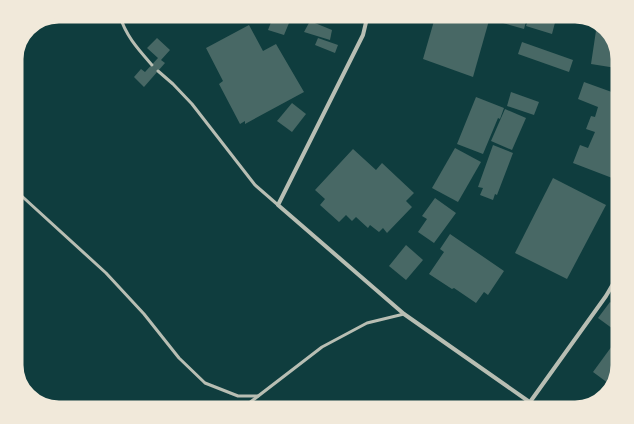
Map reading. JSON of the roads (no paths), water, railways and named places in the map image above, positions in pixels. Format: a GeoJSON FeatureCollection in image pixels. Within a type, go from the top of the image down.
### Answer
{"type":"FeatureCollection","features":[{"type":"Feature","properties":{"kind":"street"},"geometry":{"type":"LineString","coordinates":[[366,21],[363,35],[278,205],[404,314],[530,402],[613,284]]}},
{"type":"Feature","properties":{"kind":"lane"},"geometry":{"type":"LineString","coordinates":[[122,21],[132,43],[152,64]]}},
{"type":"Feature","properties":{"kind":"lane"},"geometry":{"type":"LineString","coordinates":[[158,71],[192,104],[256,185],[278,205]]}},
{"type":"Feature","properties":{"kind":"lane"},"geometry":{"type":"LineString","coordinates":[[21,195],[106,273],[144,314],[179,358],[205,383],[238,396],[258,396]]}},
{"type":"Feature","properties":{"kind":"lane"},"geometry":{"type":"LineString","coordinates":[[249,403],[322,347],[367,323],[404,314]]}}]}
